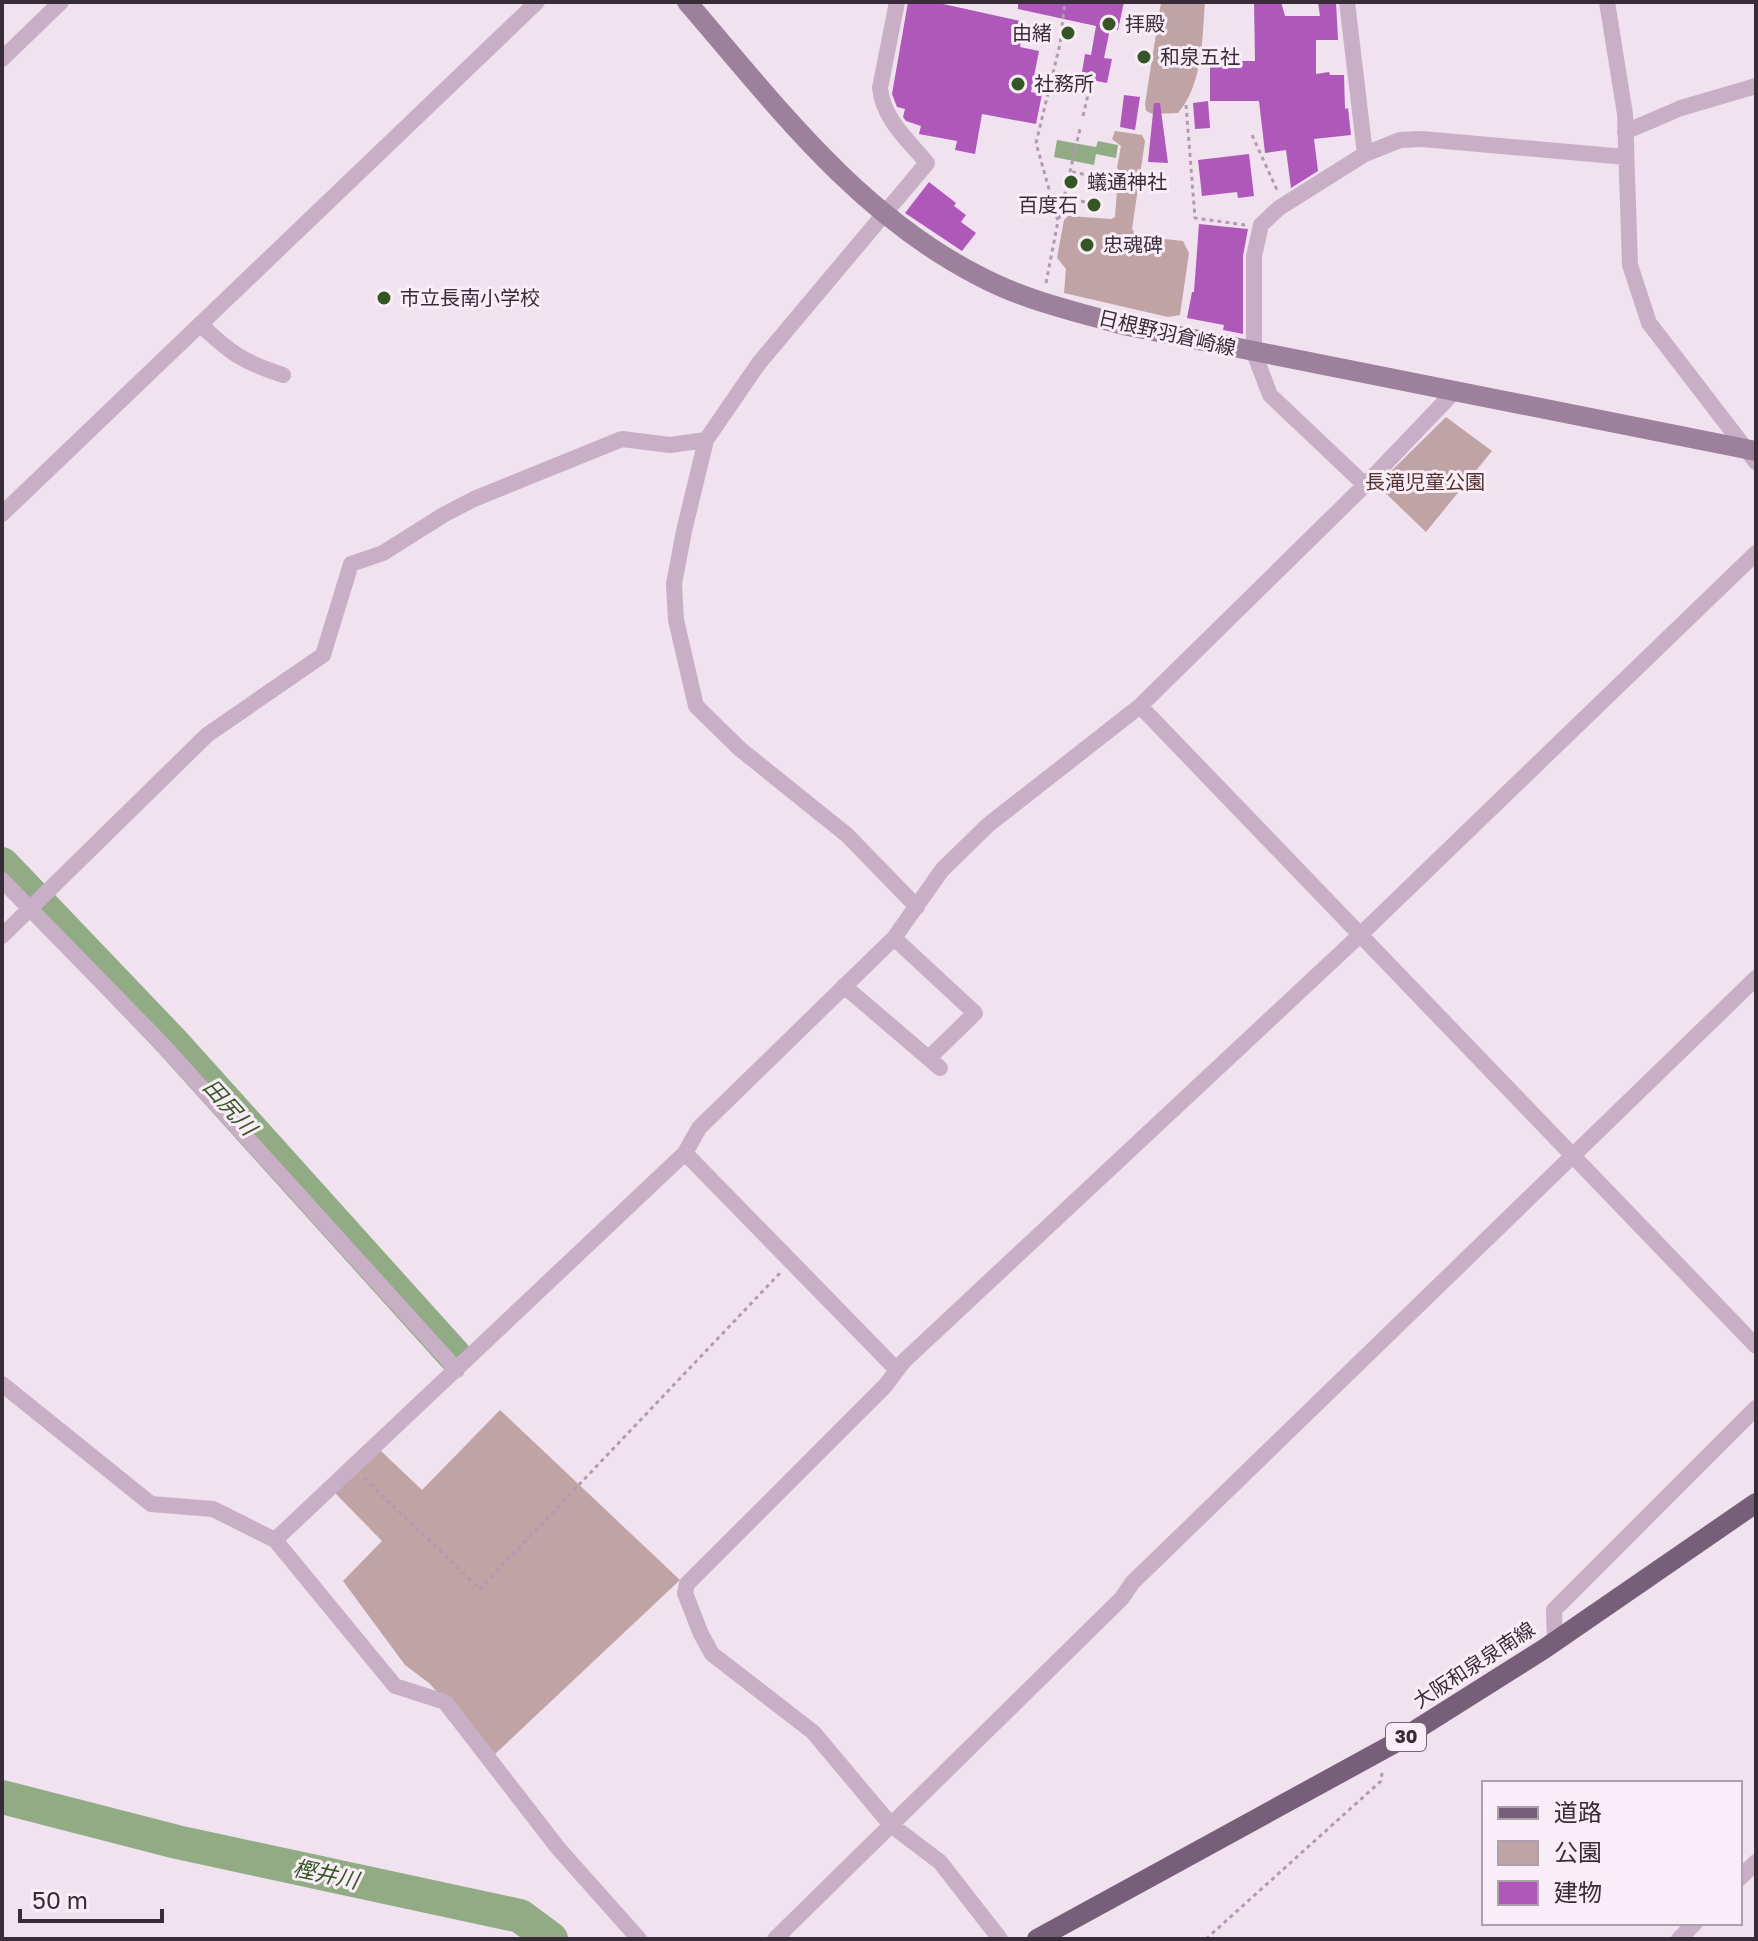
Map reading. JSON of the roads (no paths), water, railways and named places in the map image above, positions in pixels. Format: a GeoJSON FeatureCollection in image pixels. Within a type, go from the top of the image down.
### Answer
{"type":"FeatureCollection","features":[{"type":"Feature","properties":{"kind":"main road","name":"日根野羽倉崎線"},"geometry":{"type":"LineString","coordinates":[[687,2],[819,155],[884,216],[933,251],[969,271],[1042,302],[1123,325],[1753,454]]}},
{"type":"Feature","properties":{"kind":"main road","name":"大阪和泉泉南線"},"geometry":{"type":"LineString","coordinates":[[1037,1939],[1387,1748],[1555,1642],[1756,1503]]}},
{"type":"Feature","properties":{"kind":"street"},"geometry":{"type":"LineString","coordinates":[[2,59],[61,2]]}},
{"type":"Feature","properties":{"kind":"street"},"geometry":{"type":"LineString","coordinates":[[2,514],[537,2]]}},
{"type":"Feature","properties":{"kind":"street"},"geometry":{"type":"LineString","coordinates":[[897,2],[880,88],[881,102],[889,117],[927,163],[759,363],[706,440],[674,584],[676,620],[696,706],[740,749],[847,835],[917,907]]}},
{"type":"Feature","properties":{"kind":"street"},"geometry":{"type":"LineString","coordinates":[[1347,2],[1365,154]]}},
{"type":"Feature","properties":{"kind":"street"},"geometry":{"type":"LineString","coordinates":[[1607,2],[1625,132],[1630,265],[1649,323],[1753,454]]}},
{"type":"Feature","properties":{"kind":"street"},"geometry":{"type":"LineString","coordinates":[[1625,132],[1681,108],[1756,86]]}},
{"type":"Feature","properties":{"kind":"street"},"geometry":{"type":"LineString","coordinates":[[1365,485],[1270,395],[1254,353],[1254,256],[1261,227],[1284,205],[1365,154],[1400,140],[1422,139],[1626,157]]}},
{"type":"Feature","properties":{"kind":"street"},"geometry":{"type":"LineString","coordinates":[[200,324],[228,351],[248,364],[283,375]]}},
{"type":"Feature","properties":{"kind":"street"},"geometry":{"type":"LineString","coordinates":[[275,1540],[685,1153],[699,1128],[894,938],[942,870],[988,825],[1140,706],[1365,485],[1454,392]]}},
{"type":"Feature","properties":{"kind":"street"},"geometry":{"type":"LineString","coordinates":[[2,936],[207,735],[323,655],[351,564],[383,553],[474,499],[622,439],[670,445],[706,440]]}},
{"type":"Feature","properties":{"kind":"street"},"geometry":{"type":"LineString","coordinates":[[1000,1939],[940,1862],[891,1825],[813,1732],[712,1654],[685,1593],[687,1584],[885,1386],[915,1350],[1360,935],[1756,553]]}},
{"type":"Feature","properties":{"kind":"street"},"geometry":{"type":"LineString","coordinates":[[1140,706],[1756,1346]]}},
{"type":"Feature","properties":{"kind":"street"},"geometry":{"type":"LineString","coordinates":[[2,880],[163,1045],[457,1370]]}},
{"type":"Feature","properties":{"kind":"street"},"geometry":{"type":"LineString","coordinates":[[844,986],[934,1063],[975,1013],[894,938]]}},
{"type":"Feature","properties":{"kind":"street"},"geometry":{"type":"LineString","coordinates":[[775,1939],[1122,1598],[1143,1572],[1756,978]]}},
{"type":"Feature","properties":{"kind":"street"},"geometry":{"type":"LineString","coordinates":[[685,1153],[897,1370]]}},
{"type":"Feature","properties":{"kind":"street"},"geometry":{"type":"LineString","coordinates":[[2,1384],[151,1504],[213,1509],[275,1540],[395,1686],[445,1702],[558,1848],[639,1939]]}},
{"type":"Feature","properties":{"kind":"street"},"geometry":{"type":"LineString","coordinates":[[1555,1642],[1554,1610],[1756,1408]]}},
{"type":"Feature","properties":{"kind":"waterway","name":"田尻川"},"geometry":{"type":"LineString","coordinates":[[2,864],[172,1042],[454,1355]]}},
{"type":"Feature","properties":{"kind":"waterway","name":"樫井川"},"geometry":{"type":"LineString","coordinates":[[2,1797],[177,1842],[520,1916],[551,1939]]}},
{"type":"Feature","properties":{"kind":"place","name":"拝殿"},"geometry":{"type":"Point","coordinates":[1109,24]}},
{"type":"Feature","properties":{"kind":"place","name":"由緒"},"geometry":{"type":"Point","coordinates":[1068,33]}},
{"type":"Feature","properties":{"kind":"place","name":"和泉五社"},"geometry":{"type":"Point","coordinates":[1144,57]}},
{"type":"Feature","properties":{"kind":"place","name":"社務所"},"geometry":{"type":"Point","coordinates":[1018,84]}},
{"type":"Feature","properties":{"kind":"place","name":"蟻通神社"},"geometry":{"type":"Point","coordinates":[1071,182]}},
{"type":"Feature","properties":{"kind":"place","name":"百度石"},"geometry":{"type":"Point","coordinates":[1094,205]}},
{"type":"Feature","properties":{"kind":"place","name":"忠魂碑"},"geometry":{"type":"Point","coordinates":[1087,245]}},
{"type":"Feature","properties":{"kind":"place","name":"市立長南小学校"},"geometry":{"type":"Point","coordinates":[384,298]}},
{"type":"Feature","properties":{"kind":"park label","name":"長滝児童公園"},"geometry":{"type":"Point","coordinates":[1425,482]}}]}
